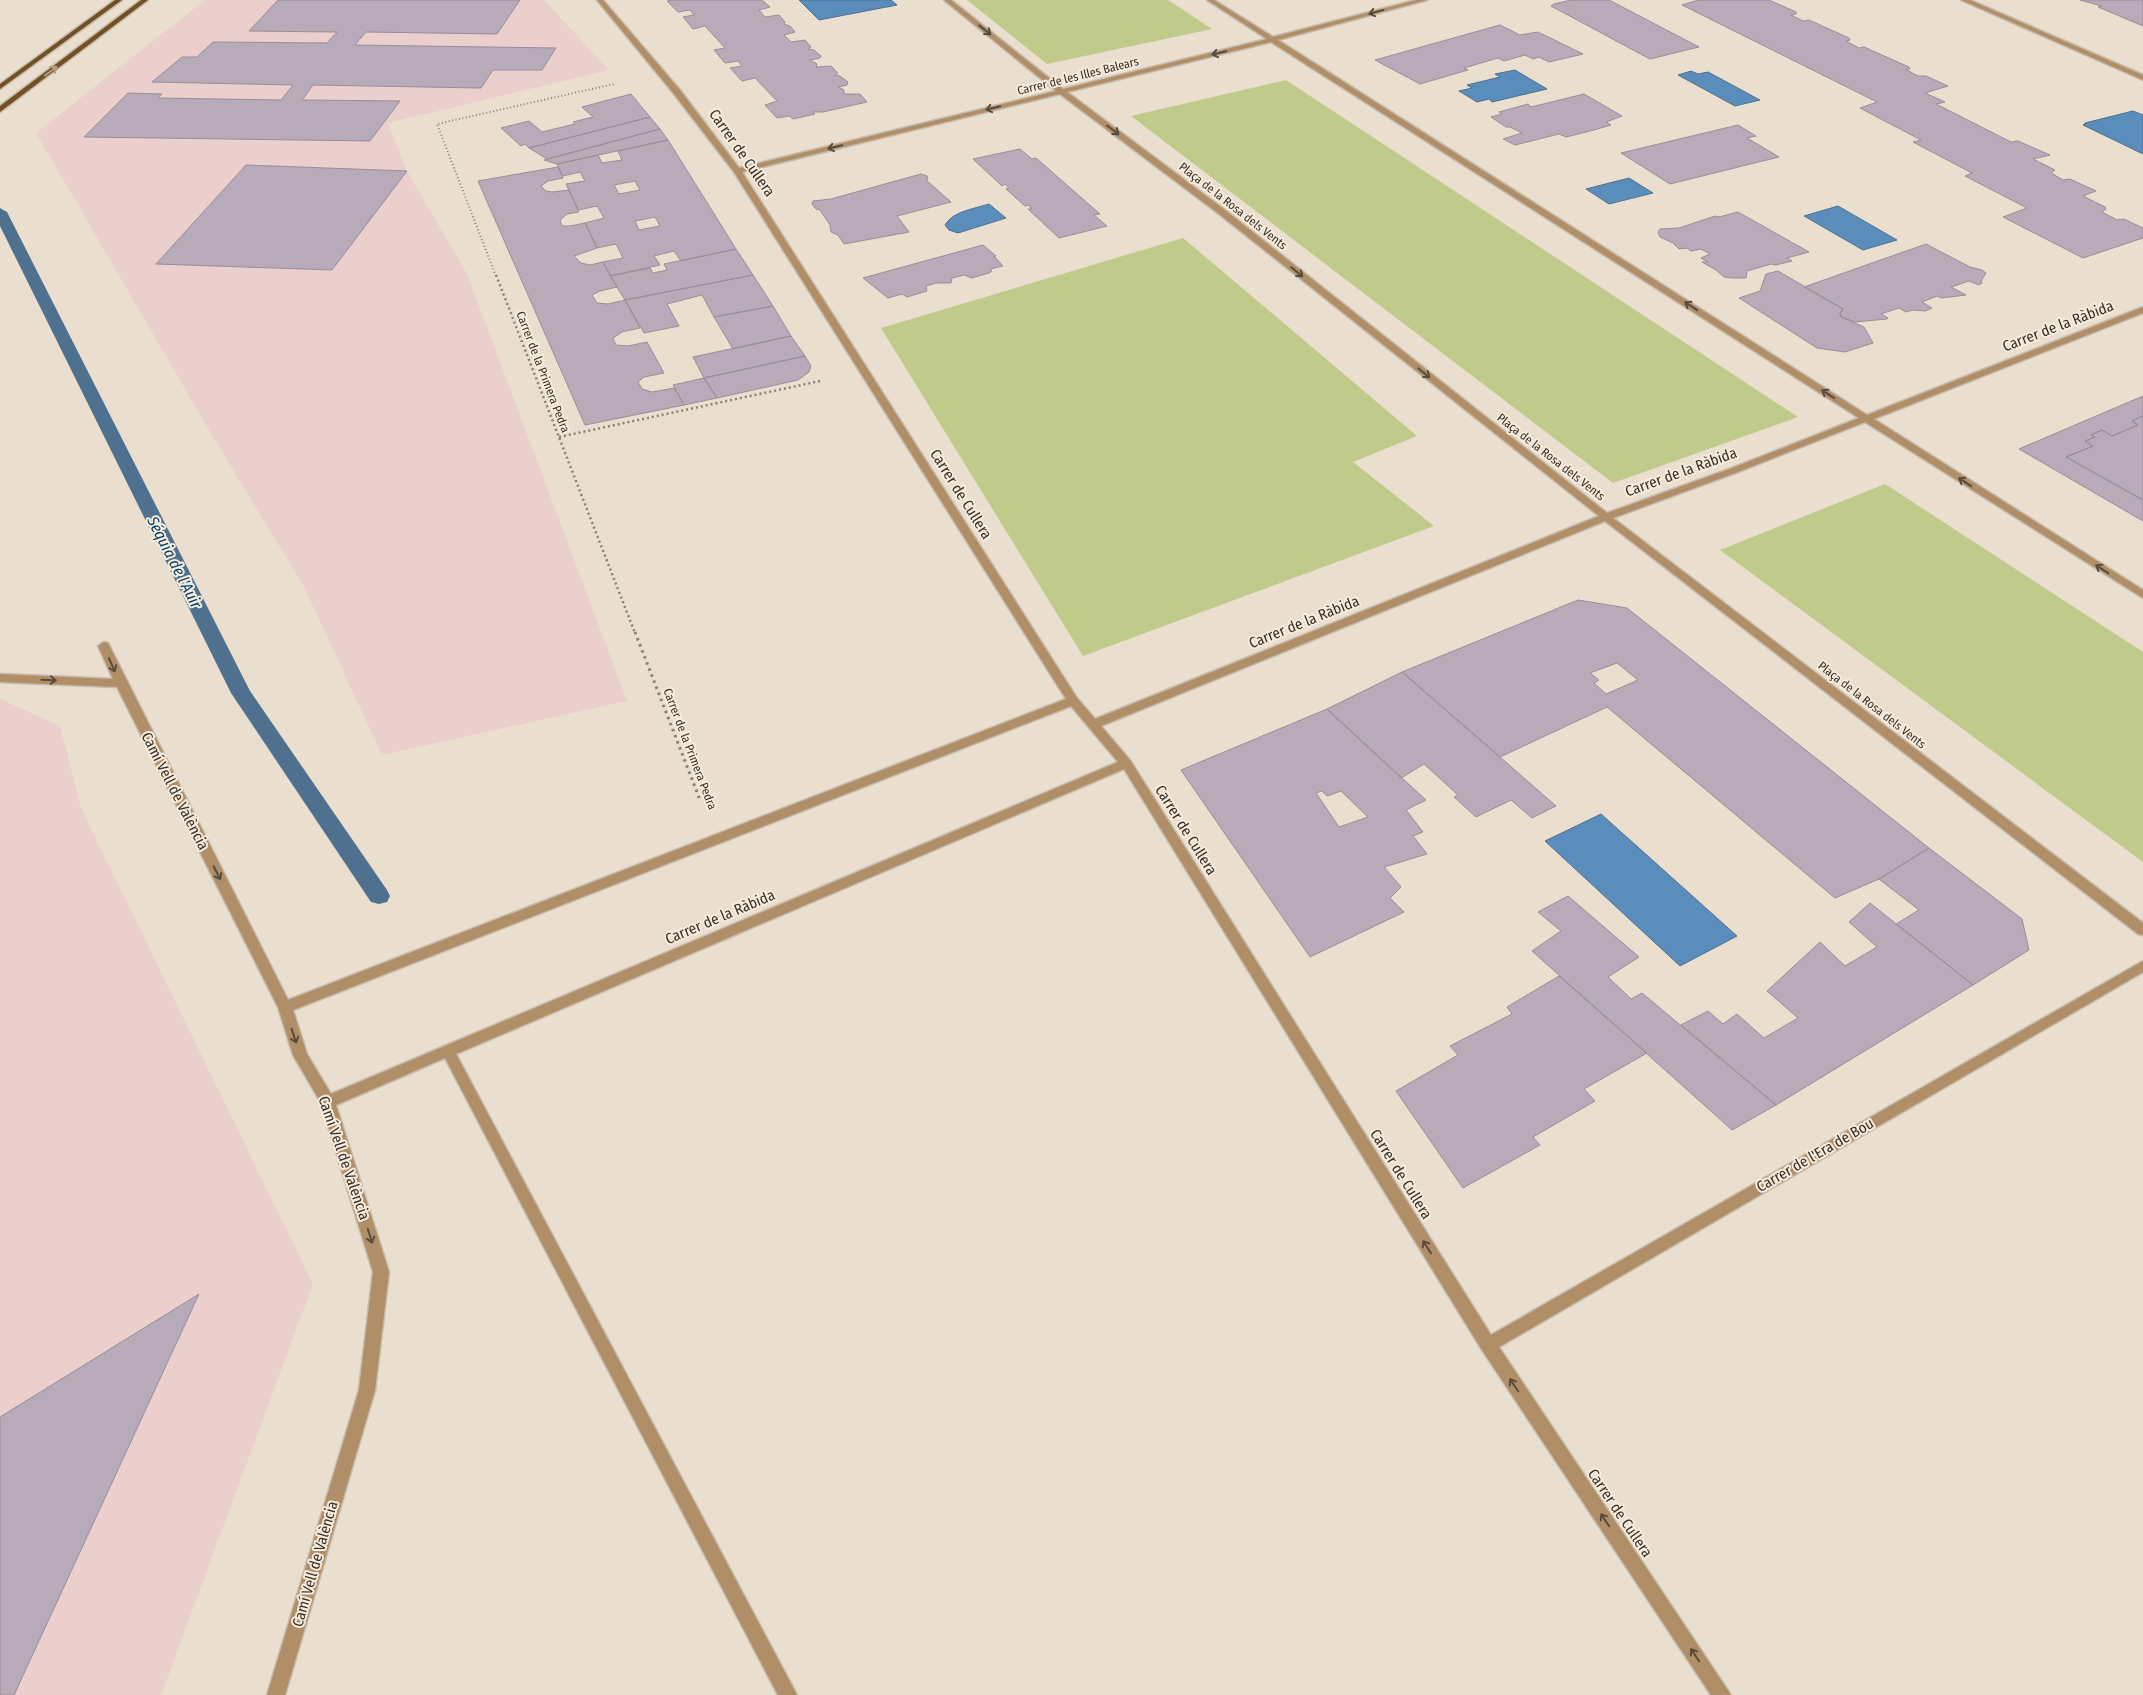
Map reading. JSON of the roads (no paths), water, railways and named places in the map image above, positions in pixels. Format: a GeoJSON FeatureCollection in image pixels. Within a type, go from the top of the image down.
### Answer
{"type":"FeatureCollection","features":[{"type":"Feature","properties":{"kind":"main road"},"geometry":{"type":"LineString","coordinates":[[0,87],[118,0]]}},
{"type":"Feature","properties":{"kind":"main road"},"geometry":{"type":"LineString","coordinates":[[0,110],[144,0]]}},
{"type":"Feature","properties":{"kind":"street","name":"Carrer de Cullera"},"geometry":{"type":"LineString","coordinates":[[600,0],[661,73],[737,171],[1073,701],[1126,762],[1488,1344],[1722,1695]]}},
{"type":"Feature","properties":{"kind":"street","name":"Plaça de la Rosa dels Vents"},"geometry":{"type":"LineString","coordinates":[[947,0],[1062,92],[1222,212],[1606,517],[2143,930]]}},
{"type":"Feature","properties":{"kind":"street"},"geometry":{"type":"LineString","coordinates":[[1210,0],[2143,596]]}},
{"type":"Feature","properties":{"kind":"street","name":"Carrer de les Illes Balears"},"geometry":{"type":"LineString","coordinates":[[737,171],[1271,40],[1424,0]]}},
{"type":"Feature","properties":{"kind":"street"},"geometry":{"type":"LineString","coordinates":[[1964,0],[2143,78]]}},
{"type":"Feature","properties":{"kind":"street","name":"Carrer de la Ràbida"},"geometry":{"type":"LineString","coordinates":[[1092,725],[1606,517],[1867,419],[2143,310]]}},
{"type":"Feature","properties":{"kind":"street","name":"Camí Vell de València"},"geometry":{"type":"LineString","coordinates":[[104,646],[285,1007],[300,1055],[328,1102],[381,1272],[367,1390],[276,1695]]}},
{"type":"Feature","properties":{"kind":"street"},"geometry":{"type":"LineString","coordinates":[[0,678],[121,683]]}},
{"type":"Feature","properties":{"kind":"street"},"geometry":{"type":"LineString","coordinates":[[285,1007],[1073,701]]}},
{"type":"Feature","properties":{"kind":"street","name":"Carrer de la Ràbida"},"geometry":{"type":"LineString","coordinates":[[328,1102],[1126,762]]}},
{"type":"Feature","properties":{"kind":"street","name":"Carrer de l'Era de Bou"},"geometry":{"type":"LineString","coordinates":[[1488,1344],[2143,966]]}},
{"type":"Feature","properties":{"kind":"street"},"geometry":{"type":"LineString","coordinates":[[448,1051],[788,1695]]}},
{"type":"Feature","properties":{"kind":"water"},"geometry":{"type":"Polygon","coordinates":[[[799,0],[891,0],[897,5],[819,20],[799,0]]]}},
{"type":"Feature","properties":{"kind":"water"},"geometry":{"type":"Polygon","coordinates":[[[1515,70],[1547,89],[1492,102],[1489,99],[1477,102],[1459,91],[1472,88],[1467,85],[1500,77],[1495,74],[1515,70]]]}},
{"type":"Feature","properties":{"kind":"water"},"geometry":{"type":"Polygon","coordinates":[[[1691,71],[1698,74],[1708,72],[1760,100],[1735,106],[1678,75],[1691,71]]]}},
{"type":"Feature","properties":{"kind":"water"},"geometry":{"type":"Polygon","coordinates":[[[2133,111],[2143,115],[2143,154],[2083,125],[2085,123],[2133,111]]]}},
{"type":"Feature","properties":{"kind":"water"},"geometry":{"type":"Polygon","coordinates":[[[1629,178],[1653,193],[1609,204],[1586,189],[1629,178]]]}},
{"type":"Feature","properties":{"kind":"water"},"geometry":{"type":"Polygon","coordinates":[[[989,204],[1006,218],[958,233],[949,230],[945,225],[958,214],[989,204]]]}},
{"type":"Feature","properties":{"kind":"water"},"geometry":{"type":"Polygon","coordinates":[[[1838,206],[1897,240],[1863,250],[1804,216],[1838,206]]]}},
{"type":"Feature","properties":{"kind":"water"},"geometry":{"type":"Polygon","coordinates":[[[1601,814],[1737,936],[1680,966],[1545,841],[1601,814]]]}},
{"type":"Feature","properties":{"kind":"waterway","name":"Séquia de l'Auir"},"geometry":{"type":"LineString","coordinates":[[0,212],[241,693],[379,896]]}}]}
